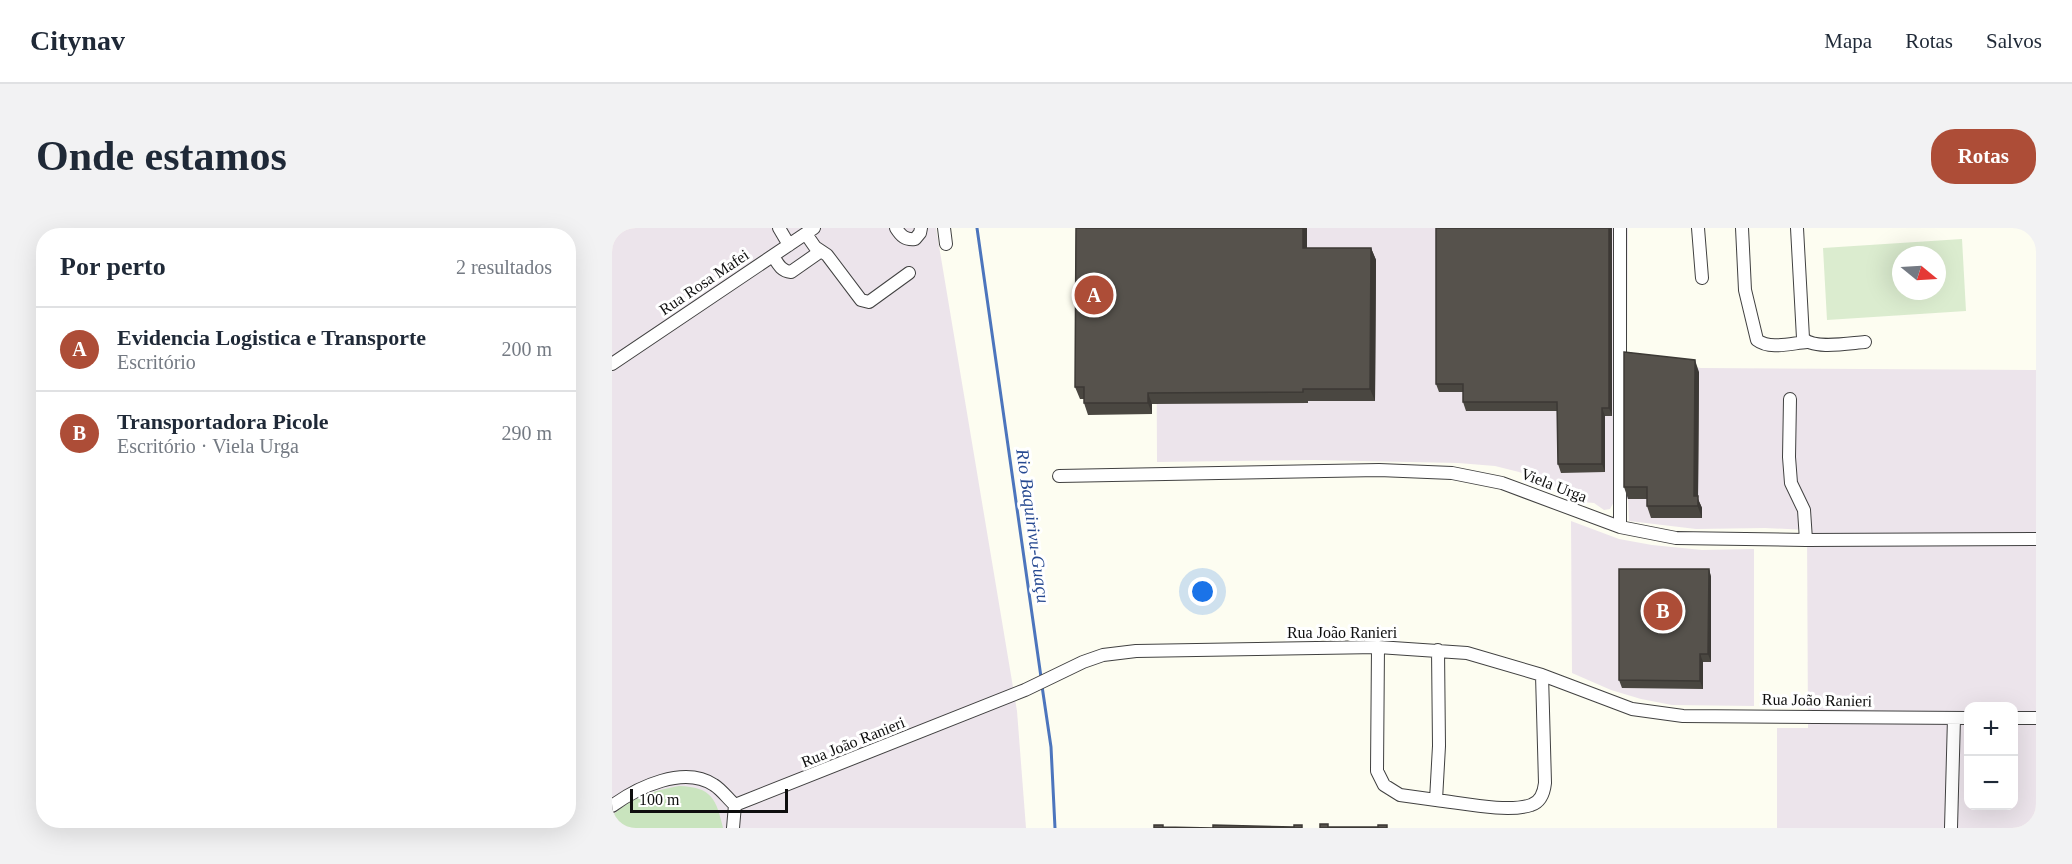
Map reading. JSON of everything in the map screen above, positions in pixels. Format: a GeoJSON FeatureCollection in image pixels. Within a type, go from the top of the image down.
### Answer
{"type":"FeatureCollection","features":[{"type":"Feature","properties":{"kind":"street"},"geometry":{"type":"LineString","coordinates":[[779,228],[789,245]]}},
{"type":"Feature","properties":{"kind":"street"},"geometry":{"type":"LineString","coordinates":[[896,228],[908,240],[915,239],[921,228]]}},
{"type":"Feature","properties":{"kind":"street"},"geometry":{"type":"LineString","coordinates":[[944,228],[945,244]]}},
{"type":"Feature","properties":{"kind":"street"},"geometry":{"type":"LineString","coordinates":[[1620,228],[1620,527]]}},
{"type":"Feature","properties":{"kind":"street"},"geometry":{"type":"LineString","coordinates":[[1698,228],[1702,278]]}},
{"type":"Feature","properties":{"kind":"street"},"geometry":{"type":"LineString","coordinates":[[1742,228],[1745,290],[1757,340],[1762,344],[1770,345],[1807,342],[1815,345],[1865,342]]}},
{"type":"Feature","properties":{"kind":"street"},"geometry":{"type":"LineString","coordinates":[[1803,228],[1797,228],[1803,338],[1807,342]]}},
{"type":"Feature","properties":{"kind":"street"},"geometry":{"type":"LineString","coordinates":[[810,231],[816,247],[827,255],[865,303],[909,273]]}},
{"type":"Feature","properties":{"kind":"street","name":"Rua Rosa Mafei"},"geometry":{"type":"LineString","coordinates":[[612,364],[810,231]]}},
{"type":"Feature","properties":{"kind":"street"},"geometry":{"type":"LineString","coordinates":[[773,256],[781,268],[791,272],[821,250]]}},
{"type":"Feature","properties":{"kind":"street"},"geometry":{"type":"LineString","coordinates":[[1790,399],[1791,483],[1804,510],[1806,540]]}},
{"type":"Feature","properties":{"kind":"street","name":"Viela Urga"},"geometry":{"type":"LineString","coordinates":[[1059,476],[1379,470],[1452,473],[1502,483],[1620,527],[1656,535],[1690,539],[2036,539]]}},
{"type":"Feature","properties":{"kind":"street"},"geometry":{"type":"LineString","coordinates":[[1377,647],[1377,771],[1384,785],[1400,795],[1496,808],[1532,805],[1544,795],[1542,675]]}},
{"type":"Feature","properties":{"kind":"street","name":"Rua João Ranieri"},"geometry":{"type":"LineString","coordinates":[[735,806],[1025,690],[1083,662],[1103,655],[1136,651],[1377,647],[1438,650],[1467,653],[1542,675],[1632,709],[1683,716],[1964,718]]}},
{"type":"Feature","properties":{"kind":"street"},"geometry":{"type":"LineString","coordinates":[[1437,800],[1438,650]]}},
{"type":"Feature","properties":{"kind":"street"},"geometry":{"type":"LineString","coordinates":[[1951,828],[1954,718]]}},
{"type":"Feature","properties":{"kind":"street"},"geometry":{"type":"LineString","coordinates":[[2018,718],[2036,718]]}},
{"type":"Feature","properties":{"kind":"street"},"geometry":{"type":"LineString","coordinates":[[612,806],[624,797],[659,781],[691,777],[714,785],[735,806],[733,828]]}},
{"type":"Feature","properties":{"kind":"shaded area"},"geometry":{"type":"Polygon","coordinates":[[[612,228],[936,228],[1017,711],[1026,828],[612,828],[612,228]]]}},
{"type":"Feature","properties":{"kind":"shaded area"},"geometry":{"type":"Polygon","coordinates":[[[1156,228],[1628,228],[1627,358],[1701,368],[2036,370],[2036,828],[1777,828],[1777,728],[1808,728],[1807,530],[1696,529],[1629,521],[1628,499],[1615,500],[1610,509],[1604,510],[1594,503],[1583,502],[1578,496],[1573,497],[1519,472],[1495,466],[1313,460],[1157,462],[1156,228]]]}},
{"type":"Feature","properties":{"kind":"shaded area"},"geometry":{"type":"Polygon","coordinates":[[[1571,521],[1619,539],[1652,545],[1702,550],[1754,549],[1754,706],[1672,705],[1611,690],[1572,673],[1571,521]]]}},
{"type":"Feature","properties":{"kind":"green space"},"geometry":{"type":"Polygon","coordinates":[[[1962,239],[1966,311],[1827,320],[1823,248],[1962,239]]]}},
{"type":"Feature","properties":{"kind":"green space"},"geometry":{"type":"Polygon","coordinates":[[[679,786],[699,789],[711,796],[718,809],[723,828],[612,828],[612,816],[626,804],[652,793],[679,786]]]}},
{"type":"Feature","properties":{"kind":"building"},"geometry":{"type":"Polygon","coordinates":[[[1076,228],[1303,228],[1303,248],[1371,248],[1370,389],[1148,393],[1148,403],[1084,403],[1084,387],[1075,387],[1076,228]]]}},
{"type":"Feature","properties":{"kind":"building"},"geometry":{"type":"Polygon","coordinates":[[[1436,228],[1609,228],[1609,408],[1602,408],[1602,464],[1558,464],[1557,402],[1463,402],[1463,384],[1436,384],[1436,228]]]}},
{"type":"Feature","properties":{"kind":"building"},"geometry":{"type":"Polygon","coordinates":[[[1624,352],[1695,360],[1694,496],[1698,496],[1698,506],[1647,506],[1647,487],[1624,487],[1624,352]]]}},
{"type":"Feature","properties":{"kind":"building"},"geometry":{"type":"Polygon","coordinates":[[[1619,569],[1709,569],[1708,654],[1700,654],[1700,681],[1619,680],[1619,569]]]}},
{"type":"Feature","properties":{"kind":"building"},"geometry":{"type":"Polygon","coordinates":[[[1320,824],[1328,824],[1328,827],[1387,825],[1387,828],[1320,828],[1320,824]]]}},
{"type":"Feature","properties":{"kind":"building"},"geometry":{"type":"Polygon","coordinates":[[[1154,825],[1163,825],[1163,827],[1213,828],[1154,828],[1154,825]]]}},
{"type":"Feature","properties":{"kind":"building"},"geometry":{"type":"Polygon","coordinates":[[[1213,825],[1294,827],[1294,825],[1302,825],[1302,828],[1213,828],[1213,825]]]}},
{"type":"Feature","properties":{"kind":"waterway","name":"Rio Baquirivu-Guaçu"},"geometry":{"type":"LineString","coordinates":[[977,228],[1041,677]]}},
{"type":"Feature","properties":{"kind":"waterway","name":"Rio Baquirivu-Guaçu"},"geometry":{"type":"LineString","coordinates":[[1042,686],[1051,747],[1055,828]]}},
{"type":"Feature","properties":{"kind":"place","name":"Evidencia Logistica e Transporte"},"geometry":{"type":"Point","coordinates":[1094,295]}},
{"type":"Feature","properties":{"kind":"place","name":"Transportadora Picole"},"geometry":{"type":"Point","coordinates":[1663,611]}}]}
